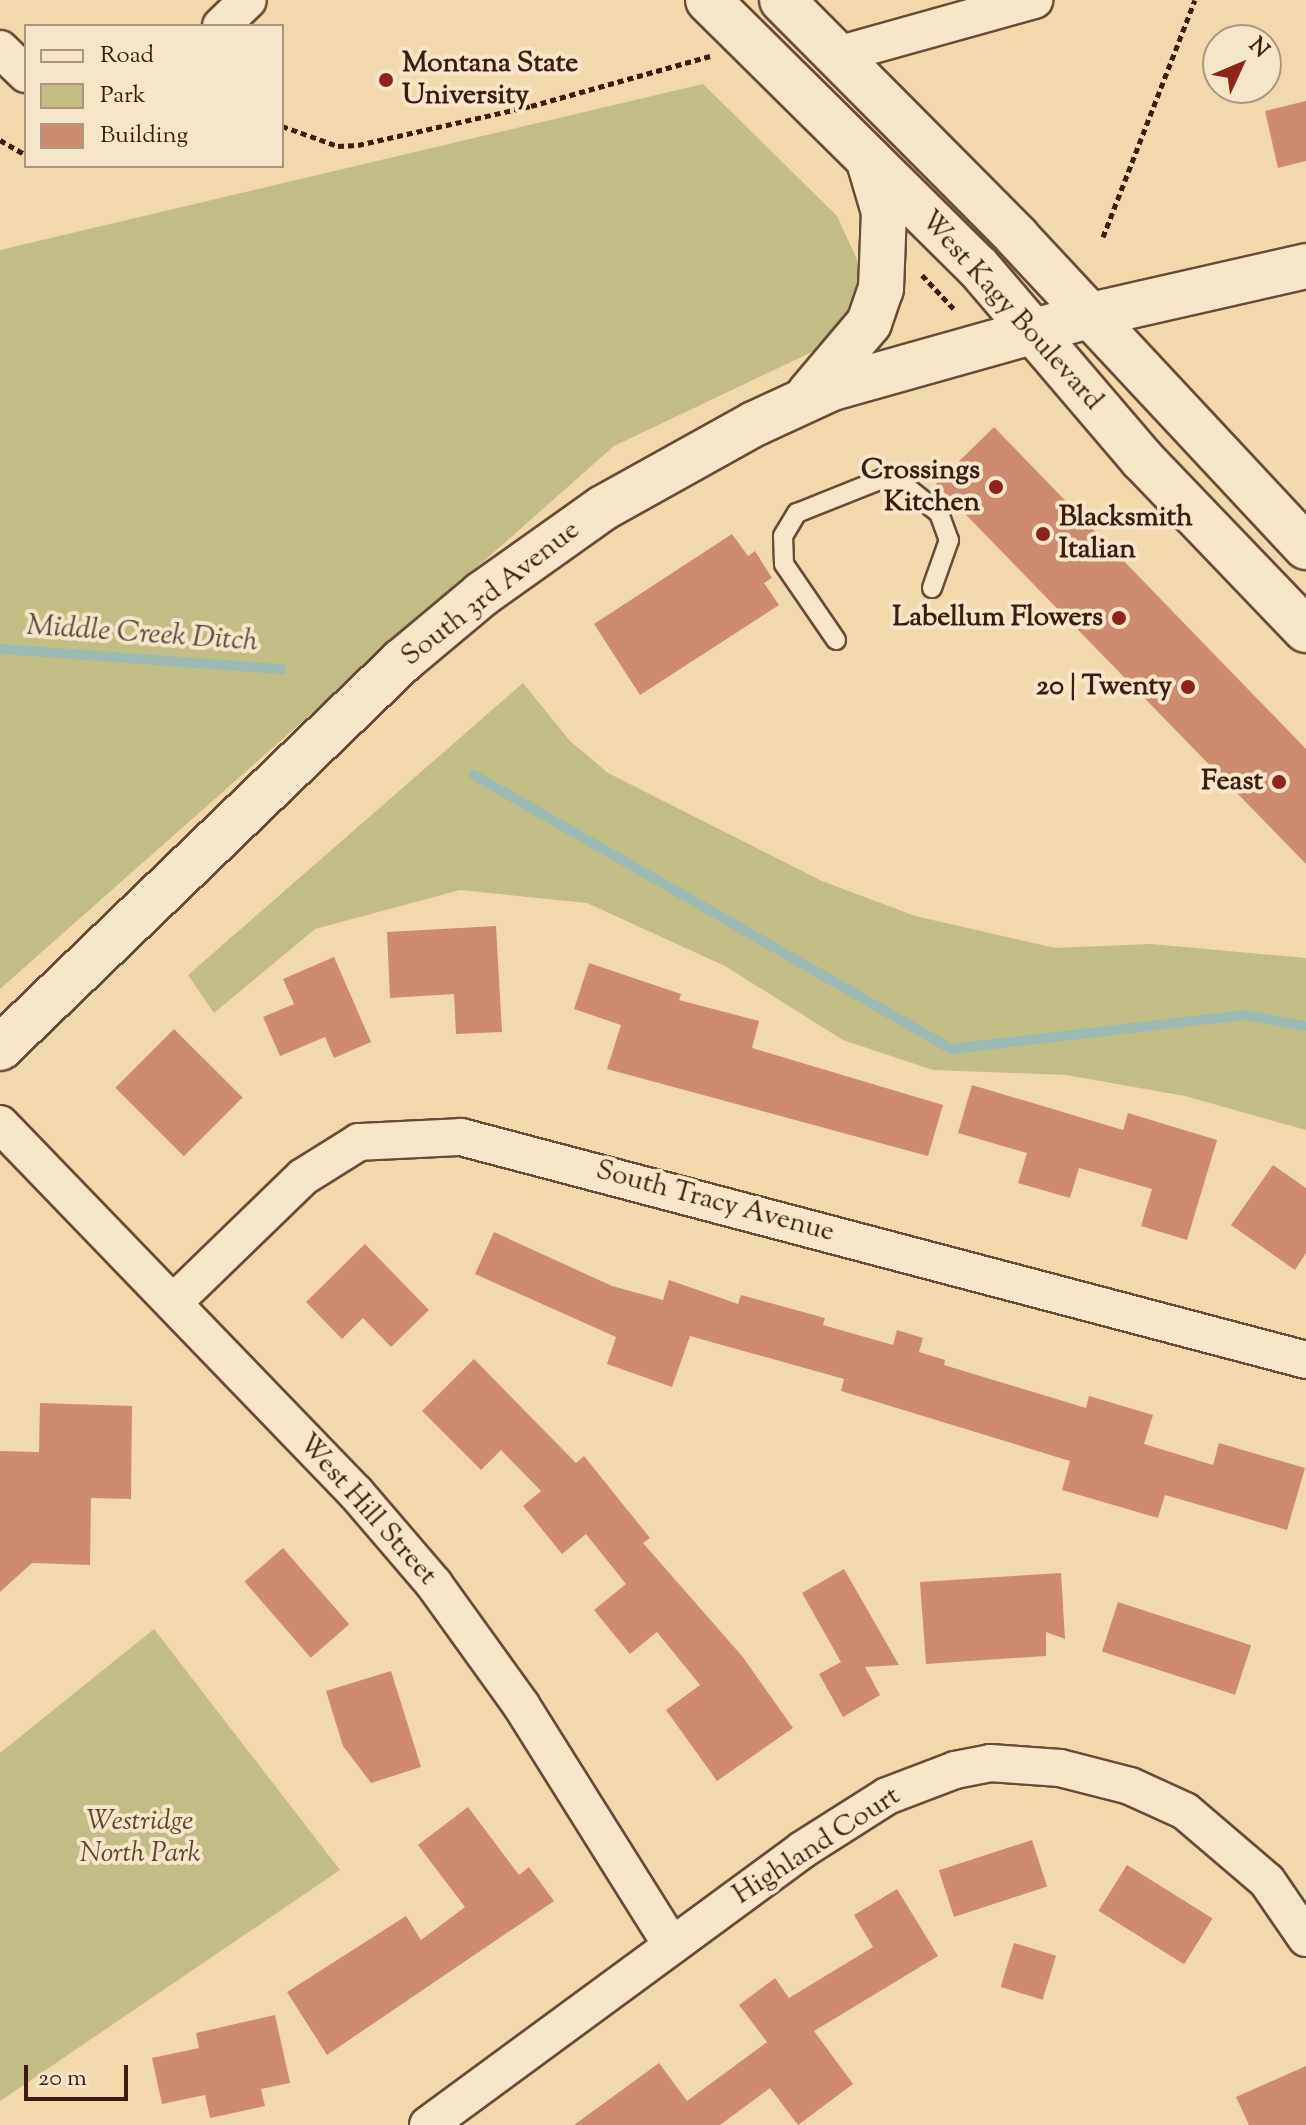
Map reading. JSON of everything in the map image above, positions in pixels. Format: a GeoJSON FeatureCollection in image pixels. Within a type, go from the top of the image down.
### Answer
{"type":"FeatureCollection","features":[{"type":"Feature","properties":{"kind":"main road","name":"West Kagy Boulevard"},"geometry":{"type":"LineString","coordinates":[[708,0],[868,156],[1032,331],[1152,470],[1306,630]]}},
{"type":"Feature","properties":{"kind":"main road","name":"West Kagy Boulevard"},"geometry":{"type":"LineString","coordinates":[[782,0],[1091,315],[1306,547]]}},
{"type":"Feature","properties":{"kind":"main road"},"geometry":{"type":"LineString","coordinates":[[804,399],[869,323],[881,289],[884,212],[868,156]]}},
{"type":"Feature","properties":{"kind":"main road","name":"South 3rd Avenue"},"geometry":{"type":"LineString","coordinates":[[0,1048],[402,661],[482,594],[603,508],[804,399],[1091,315],[1306,266]]}},
{"type":"Feature","properties":{"kind":"street"},"geometry":{"type":"LineString","coordinates":[[223,24],[248,0]]}},
{"type":"Feature","properties":{"kind":"street"},"geometry":{"type":"LineString","coordinates":[[837,55],[1034,0]]}},
{"type":"Feature","properties":{"kind":"street"},"geometry":{"type":"LineString","coordinates":[[0,49],[24,72]]}},
{"type":"Feature","properties":{"kind":"street","name":"West Hill Street"},"geometry":{"type":"LineString","coordinates":[[0,1124],[356,1493],[434,1584],[521,1705],[672,1946]]}},
{"type":"Feature","properties":{"kind":"street","name":"South Tracy Avenue"},"geometry":{"type":"LineString","coordinates":[[173,1303],[303,1177],[359,1142],[461,1137],[1306,1360]]}},
{"type":"Feature","properties":{"kind":"street","name":"Highland Court"},"geometry":{"type":"LineString","coordinates":[[428,2125],[672,1946],[887,1796],[990,1763],[1097,1776],[1185,1811],[1267,1881],[1306,1938]]}},
{"type":"Feature","properties":{"kind":"lane"},"geometry":{"type":"LineString","coordinates":[[836,640],[784,564],[783,536],[797,513],[882,479],[904,485],[939,513],[949,540],[932,588]]}},
{"type":"Feature","properties":{"kind":"path"},"geometry":{"type":"LineString","coordinates":[[1103,237],[1195,0]]}},
{"type":"Feature","properties":{"kind":"path"},"geometry":{"type":"LineString","coordinates":[[284,127],[338,146],[358,145],[531,106],[702,59],[750,39]]}},
{"type":"Feature","properties":{"kind":"path"},"geometry":{"type":"LineString","coordinates":[[0,140],[24,154]]}},
{"type":"Feature","properties":{"kind":"path"},"geometry":{"type":"LineString","coordinates":[[912,264],[954,309]]}},
{"type":"Feature","properties":{"kind":"green space"},"geometry":{"type":"Polygon","coordinates":[[[703,84],[837,216],[865,277],[851,320],[816,350],[614,446],[0,989],[0,250],[703,84]]]}},
{"type":"Feature","properties":{"kind":"green space"},"geometry":{"type":"Polygon","coordinates":[[[523,683],[570,741],[608,773],[822,881],[915,916],[1055,948],[1151,944],[1306,958],[1306,1130],[1185,1096],[1066,1075],[933,1070],[843,1040],[725,966],[587,903],[460,890],[315,929],[214,1013],[188,975],[523,683]]]}},
{"type":"Feature","properties":{"kind":"green space","name":"Westridge North Park"},"geometry":{"type":"Polygon","coordinates":[[[154,1629],[340,1870],[0,2101],[0,1753],[154,1629]]]}},
{"type":"Feature","properties":{"kind":"building"},"geometry":{"type":"Polygon","coordinates":[[[1306,101],[1306,161],[1278,168],[1265,111],[1306,101]]]}},
{"type":"Feature","properties":{"kind":"building"},"geometry":{"type":"Polygon","coordinates":[[[994,427],[1306,749],[1306,864],[936,484],[994,427]]]}},
{"type":"Feature","properties":{"kind":"building"},"geometry":{"type":"Polygon","coordinates":[[[732,534],[748,556],[755,551],[772,578],[764,583],[779,605],[640,695],[594,624],[732,534]]]}},
{"type":"Feature","properties":{"kind":"building"},"geometry":{"type":"Polygon","coordinates":[[[496,926],[502,1032],[456,1034],[454,994],[390,998],[387,932],[496,926]]]}},
{"type":"Feature","properties":{"kind":"building"},"geometry":{"type":"Polygon","coordinates":[[[334,957],[371,1042],[334,1058],[325,1037],[280,1056],[263,1017],[294,1004],[283,979],[334,957]]]}},
{"type":"Feature","properties":{"kind":"building"},"geometry":{"type":"Polygon","coordinates":[[[589,963],[681,994],[679,1000],[759,1021],[752,1048],[943,1105],[928,1156],[607,1069],[621,1025],[574,1009],[589,963]]]}},
{"type":"Feature","properties":{"kind":"building"},"geometry":{"type":"Polygon","coordinates":[[[174,1029],[243,1098],[184,1156],[115,1088],[174,1029]]]}},
{"type":"Feature","properties":{"kind":"building"},"geometry":{"type":"Polygon","coordinates":[[[972,1085],[1123,1130],[1128,1113],[1217,1140],[1187,1240],[1141,1226],[1152,1189],[1079,1168],[1070,1198],[1018,1183],[1027,1153],[958,1133],[972,1085]]]}},
{"type":"Feature","properties":{"kind":"building"},"geometry":{"type":"Polygon","coordinates":[[[1273,1165],[1306,1188],[1306,1253],[1295,1270],[1231,1225],[1273,1165]]]}},
{"type":"Feature","properties":{"kind":"building"},"geometry":{"type":"Polygon","coordinates":[[[494,1232],[612,1286],[663,1300],[669,1280],[738,1304],[741,1295],[825,1318],[823,1325],[893,1345],[897,1330],[923,1338],[919,1352],[945,1360],[944,1365],[1086,1408],[1089,1396],[1153,1415],[1144,1444],[1213,1465],[1219,1443],[1305,1468],[1287,1530],[1165,1495],[1158,1518],[1062,1490],[1070,1461],[841,1391],[844,1379],[690,1336],[672,1387],[607,1364],[616,1337],[475,1274],[494,1232]]]}},
{"type":"Feature","properties":{"kind":"building"},"geometry":{"type":"Polygon","coordinates":[[[365,1244],[429,1310],[391,1347],[363,1318],[342,1339],[306,1302],[365,1244]]]}},
{"type":"Feature","properties":{"kind":"building"},"geometry":{"type":"Polygon","coordinates":[[[474,1359],[576,1463],[584,1456],[650,1538],[643,1543],[742,1656],[793,1728],[717,1781],[666,1710],[700,1685],[657,1632],[630,1654],[594,1610],[626,1584],[586,1534],[562,1554],[523,1506],[541,1491],[501,1450],[481,1470],[422,1411],[474,1359]]]}},
{"type":"Feature","properties":{"kind":"building"},"geometry":{"type":"Polygon","coordinates":[[[40,1403],[132,1406],[131,1499],[91,1498],[90,1565],[32,1563],[0,1592],[0,1451],[39,1452],[40,1403]]]}},
{"type":"Feature","properties":{"kind":"building"},"geometry":{"type":"Polygon","coordinates":[[[283,1548],[349,1624],[311,1658],[245,1581],[283,1548]]]}},
{"type":"Feature","properties":{"kind":"building"},"geometry":{"type":"Polygon","coordinates":[[[844,1569],[899,1665],[865,1667],[880,1695],[843,1717],[819,1674],[841,1662],[802,1593],[844,1569]]]}},
{"type":"Feature","properties":{"kind":"building"},"geometry":{"type":"Polygon","coordinates":[[[1061,1573],[1065,1639],[1046,1632],[1046,1656],[926,1664],[920,1582],[1061,1573]]]}},
{"type":"Feature","properties":{"kind":"building"},"geometry":{"type":"Polygon","coordinates":[[[1118,1602],[1251,1645],[1235,1695],[1102,1651],[1118,1602]]]}},
{"type":"Feature","properties":{"kind":"building"},"geometry":{"type":"Polygon","coordinates":[[[391,1671],[421,1767],[371,1783],[343,1746],[326,1691],[391,1671]]]}},
{"type":"Feature","properties":{"kind":"building"},"geometry":{"type":"Polygon","coordinates":[[[468,1807],[519,1875],[529,1867],[554,1901],[327,2055],[287,1992],[406,1916],[421,1940],[465,1907],[418,1845],[468,1807]]]}},
{"type":"Feature","properties":{"kind":"building"},"geometry":{"type":"Polygon","coordinates":[[[1032,1840],[1047,1887],[954,1917],[939,1870],[1032,1840]]]}},
{"type":"Feature","properties":{"kind":"building"},"geometry":{"type":"Polygon","coordinates":[[[1127,1865],[1213,1919],[1184,1964],[1098,1911],[1127,1865]]]}},
{"type":"Feature","properties":{"kind":"building"},"geometry":{"type":"Polygon","coordinates":[[[897,1889],[938,1956],[814,2031],[853,2084],[798,2125],[770,2088],[720,2125],[574,2125],[659,2063],[687,2101],[767,2042],[739,2005],[775,1978],[789,1998],[873,1947],[854,1915],[897,1889]]]}},
{"type":"Feature","properties":{"kind":"building"},"geometry":{"type":"Polygon","coordinates":[[[1014,1943],[1056,1956],[1043,2000],[1001,1987],[1014,1943]]]}},
{"type":"Feature","properties":{"kind":"building"},"geometry":{"type":"Polygon","coordinates":[[[275,2015],[290,2083],[261,2089],[265,2106],[210,2118],[205,2095],[162,2104],[152,2058],[199,2048],[196,2033],[275,2015]]]}},
{"type":"Feature","properties":{"kind":"building"},"geometry":{"type":"Polygon","coordinates":[[[1306,2066],[1306,2125],[1249,2125],[1236,2097],[1306,2066]]]}},
{"type":"Feature","properties":{"kind":"waterway","name":"Middle Creek Ditch"},"geometry":{"type":"LineString","coordinates":[[0,649],[281,669]]}},
{"type":"Feature","properties":{"kind":"waterway"},"geometry":{"type":"LineString","coordinates":[[474,775],[951,1049],[1244,1015],[1306,1026]]}},
{"type":"Feature","properties":{"kind":"place","name":"Montana State University"},"geometry":{"type":"Point","coordinates":[386,80]}},
{"type":"Feature","properties":{"kind":"place","name":"Crossings Kitchen"},"geometry":{"type":"Point","coordinates":[996,487]}},
{"type":"Feature","properties":{"kind":"place","name":"Blacksmith Italian"},"geometry":{"type":"Point","coordinates":[1043,534]}},
{"type":"Feature","properties":{"kind":"place","name":"Labellum Flowers"},"geometry":{"type":"Point","coordinates":[1119,618]}},
{"type":"Feature","properties":{"kind":"place","name":"20 | Twenty"},"geometry":{"type":"Point","coordinates":[1188,687]}},
{"type":"Feature","properties":{"kind":"place","name":"Feast"},"geometry":{"type":"Point","coordinates":[1279,782]}}]}
